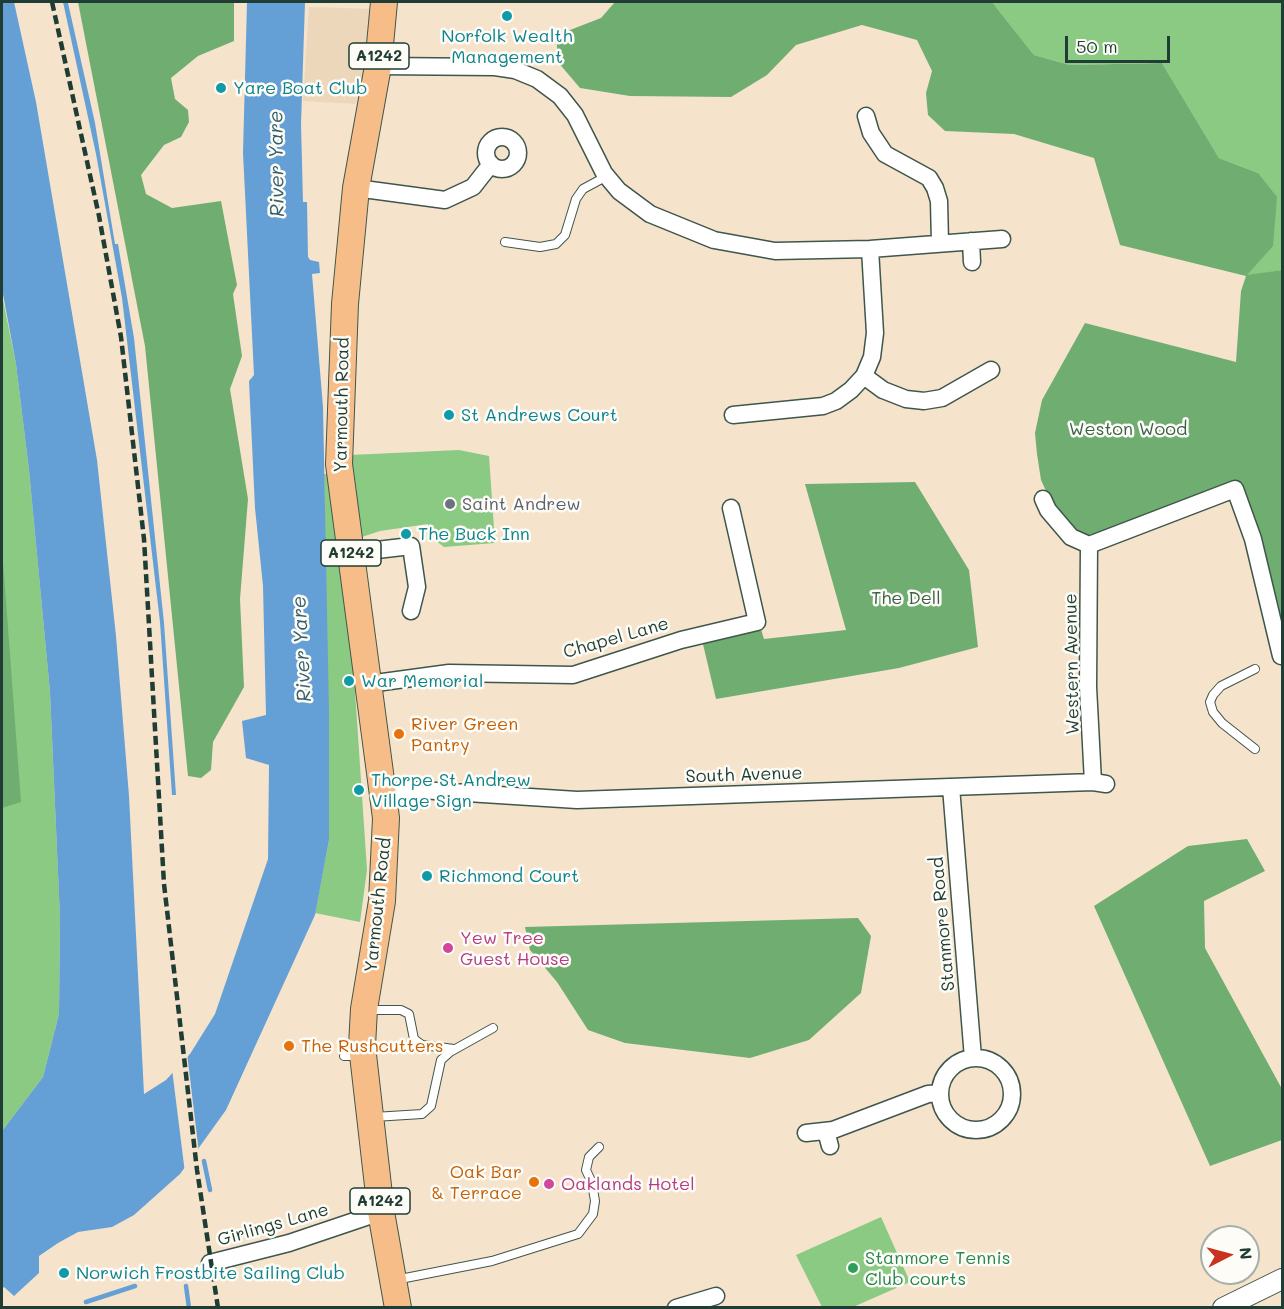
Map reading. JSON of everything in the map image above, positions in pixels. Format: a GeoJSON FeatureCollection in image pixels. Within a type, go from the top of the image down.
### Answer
{"type":"FeatureCollection","features":[{"type":"Feature","properties":{"kind":"main road","name":"Yarmouth Road"},"geometry":{"type":"LineString","coordinates":[[384,2],[356,188],[345,304],[339,464],[384,793],[385,868],[364,1010],[353,1056],[371,1117],[381,1212],[398,1308]]}},
{"type":"Feature","properties":{"kind":"street"},"geometry":{"type":"LineString","coordinates":[[373,81],[495,67],[515,70],[537,79],[560,96],[575,115],[607,176],[619,191],[650,214],[714,240],[775,251],[870,249],[1002,239]]}},
{"type":"Feature","properties":{"kind":"street"},"geometry":{"type":"LineString","coordinates":[[866,116],[871,133],[885,154],[929,178],[935,188],[939,201],[940,243]]}},
{"type":"Feature","properties":{"kind":"street"},"geometry":{"type":"LineString","coordinates":[[356,188],[446,200],[473,187],[491,164]]}},
{"type":"Feature","properties":{"kind":"street"},"geometry":{"type":"LineString","coordinates":[[971,241],[972,262]]}},
{"type":"Feature","properties":{"kind":"street"},"geometry":{"type":"LineString","coordinates":[[733,415],[823,406],[836,401],[864,376],[872,357],[875,333],[870,249]]}},
{"type":"Feature","properties":{"kind":"street"},"geometry":{"type":"LineString","coordinates":[[864,376],[898,396],[924,401],[942,398],[992,370]]}},
{"type":"Feature","properties":{"kind":"street"},"geometry":{"type":"LineString","coordinates":[[1043,499],[1048,510],[1071,537],[1089,545],[1236,489],[1253,539],[1281,656]]}},
{"type":"Feature","properties":{"kind":"street","name":"Chapel Lane"},"geometry":{"type":"LineString","coordinates":[[368,684],[449,673],[573,675],[681,640],[757,622],[731,508]]}},
{"type":"Feature","properties":{"kind":"street"},"geometry":{"type":"LineString","coordinates":[[351,553],[417,545],[417,587],[411,611]]}},
{"type":"Feature","properties":{"kind":"street","name":"Western Avenue"},"geometry":{"type":"LineString","coordinates":[[1089,545],[1088,687],[1100,783]]}},
{"type":"Feature","properties":{"kind":"street","name":"South Avenue"},"geometry":{"type":"LineString","coordinates":[[384,793],[420,790],[576,800],[1100,783]]}},
{"type":"Feature","properties":{"kind":"street","name":"Stanmore Road"},"geometry":{"type":"LineString","coordinates":[[951,787],[973,1059]]}},
{"type":"Feature","properties":{"kind":"street"},"geometry":{"type":"LineString","coordinates":[[973,1059],[986,1060],[997,1065],[1006,1075],[1011,1088],[1011,1101],[999,1122],[986,1129],[973,1130],[960,1127],[950,1120],[942,1107],[940,1093],[942,1082],[950,1069],[961,1062],[973,1059]]}},
{"type":"Feature","properties":{"kind":"street"},"geometry":{"type":"LineString","coordinates":[[806,1133],[828,1138],[928,1094],[940,1093]]}},
{"type":"Feature","properties":{"kind":"street","name":"Girlings Lane"},"geometry":{"type":"LineString","coordinates":[[210,1263],[289,1243],[381,1212]]}},
{"type":"Feature","properties":{"kind":"street"},"geometry":{"type":"LineString","coordinates":[[1223,1308],[1282,1279]]}},
{"type":"Feature","properties":{"kind":"street"},"geometry":{"type":"LineString","coordinates":[[676,1308],[716,1296]]}},
{"type":"Feature","properties":{"kind":"lane"},"geometry":{"type":"LineString","coordinates":[[505,243],[540,247],[556,244],[565,235],[576,199],[583,189],[607,176]]}},
{"type":"Feature","properties":{"kind":"lane"},"geometry":{"type":"LineString","coordinates":[[1255,669],[1221,686],[1213,694],[1210,702],[1213,712],[1222,723],[1255,749]]}},
{"type":"Feature","properties":{"kind":"lane"},"geometry":{"type":"LineString","coordinates":[[364,1010],[401,1010],[409,1014],[414,1039],[422,1045],[455,1049]]}},
{"type":"Feature","properties":{"kind":"lane"},"geometry":{"type":"LineString","coordinates":[[371,1117],[422,1114],[432,1106],[441,1060],[455,1049],[493,1028]]}},
{"type":"Feature","properties":{"kind":"lane"},"geometry":{"type":"LineString","coordinates":[[392,1281],[492,1261],[578,1234],[592,1214],[595,1202],[592,1183],[586,1170],[589,1157],[600,1146]]}},
{"type":"Feature","properties":{"kind":"shaded area"},"geometry":{"type":"Polygon","coordinates":[[[309,7],[374,9],[372,43],[356,104],[303,101],[309,7]]]}},
{"type":"Feature","properties":{"kind":"green space"},"geometry":{"type":"Polygon","coordinates":[[[78,2],[234,2],[234,41],[198,56],[171,78],[175,99],[188,110],[189,122],[181,137],[164,145],[141,175],[146,194],[172,208],[221,201],[237,285],[233,294],[242,356],[230,389],[248,499],[240,599],[244,687],[213,742],[211,770],[201,778],[188,776],[145,346],[78,2]]]}},
{"type":"Feature","properties":{"kind":"green space","name":"Weston Wood"},"geometry":{"type":"Polygon","coordinates":[[[615,2],[992,2],[1034,55],[1070,65],[1162,63],[1219,158],[1258,173],[1277,197],[1273,246],[1247,275],[1282,270],[1282,631],[1242,483],[1099,533],[1082,536],[1065,526],[1052,504],[1041,480],[1037,454],[1035,433],[1042,400],[1085,323],[1236,362],[1241,291],[1246,276],[1120,245],[1094,158],[1014,134],[945,131],[928,115],[926,93],[932,71],[917,40],[862,25],[796,45],[767,75],[731,97],[630,96],[580,88],[557,61],[557,35],[601,18],[615,2]]]}},
{"type":"Feature","properties":{"kind":"green space"},"geometry":{"type":"Polygon","coordinates":[[[992,2],[1282,2],[1282,270],[1246,276],[1258,173],[1219,158],[1162,63],[1070,65],[1034,55],[992,2]]]}},
{"type":"Feature","properties":{"kind":"green space"},"geometry":{"type":"Polygon","coordinates":[[[2,295],[16,364],[29,470],[50,692],[60,918],[59,1014],[43,1077],[2,1131],[2,295]]]}},
{"type":"Feature","properties":{"kind":"green space"},"geometry":{"type":"Polygon","coordinates":[[[459,450],[489,456],[495,543],[444,547],[431,537],[428,524],[380,531],[356,539],[350,455],[459,450]]]}},
{"type":"Feature","properties":{"kind":"green space"},"geometry":{"type":"Polygon","coordinates":[[[324,474],[331,474],[335,533],[354,676],[367,870],[360,922],[315,913],[329,840],[324,474]]]}},
{"type":"Feature","properties":{"kind":"green space","name":"The Dell"},"geometry":{"type":"Polygon","coordinates":[[[915,482],[969,570],[978,647],[899,668],[716,699],[702,640],[760,626],[764,639],[846,630],[805,484],[915,482]]]}},
{"type":"Feature","properties":{"kind":"green space"},"geometry":{"type":"Polygon","coordinates":[[[2,548],[21,802],[2,808],[2,548]]]}},
{"type":"Feature","properties":{"kind":"green space"},"geometry":{"type":"Polygon","coordinates":[[[1247,839],[1265,871],[1204,901],[1205,948],[1282,1089],[1282,1140],[1210,1166],[1094,906],[1188,846],[1247,839]]]}},
{"type":"Feature","properties":{"kind":"green space"},"geometry":{"type":"Polygon","coordinates":[[[858,918],[871,936],[861,993],[809,1040],[750,1058],[625,1043],[588,1030],[557,982],[530,950],[525,927],[858,918]]]}},
{"type":"Feature","properties":{"kind":"green space","name":"Stanmore Tennis Club courts"},"geometry":{"type":"Polygon","coordinates":[[[881,1217],[910,1282],[853,1307],[822,1307],[796,1255],[881,1217]]]}},
{"type":"Feature","properties":{"kind":"water","name":"River Yare"},"geometry":{"type":"Polygon","coordinates":[[[2,2],[14,2],[36,102],[97,460],[116,636],[129,796],[144,1094],[166,1080],[190,1054],[215,1014],[268,859],[269,765],[246,758],[242,721],[266,715],[263,586],[255,508],[249,381],[254,375],[243,153],[247,2],[305,2],[301,124],[303,202],[307,202],[308,257],[310,260],[319,262],[320,273],[312,274],[323,407],[329,712],[329,840],[315,915],[226,1110],[180,1174],[134,1215],[112,1227],[78,1232],[58,1243],[39,1256],[39,1273],[14,1296],[4,1287],[2,1289],[2,1131],[43,1077],[59,1014],[60,918],[50,692],[29,470],[16,364],[2,289],[2,2]]]}},
{"type":"Feature","properties":{"kind":"water"},"geometry":{"type":"Polygon","coordinates":[[[63,2],[73,2],[68,3],[95,123],[115,244],[118,244],[134,338],[164,623],[176,795],[172,795],[160,622],[122,298],[96,154],[63,2]]]}},
{"type":"Feature","properties":{"kind":"pier"},"geometry":{"type":"Polygon","coordinates":[[[187,1053],[199,1153],[185,1173],[172,1069],[187,1053]]]}},
{"type":"Feature","properties":{"kind":"waterway"},"geometry":{"type":"LineString","coordinates":[[204,1161],[210,1190]]}},
{"type":"Feature","properties":{"kind":"waterway"},"geometry":{"type":"LineString","coordinates":[[86,1302],[135,1286]]}},
{"type":"Feature","properties":{"kind":"waterway"},"geometry":{"type":"LineString","coordinates":[[186,1286],[189,1308]]}},
{"type":"Feature","properties":{"kind":"railway"},"geometry":{"type":"LineString","coordinates":[[52,2],[99,216],[121,337],[144,539],[164,884],[197,1170],[218,1308]]}},
{"type":"Feature","properties":{"kind":"place","name":"Norfolk Wealth Management"},"geometry":{"type":"Point","coordinates":[507,16]}},
{"type":"Feature","properties":{"kind":"place","name":"Yare Boat Club"},"geometry":{"type":"Point","coordinates":[221,88]}},
{"type":"Feature","properties":{"kind":"place","name":"St Andrews Court"},"geometry":{"type":"Point","coordinates":[449,415]}},
{"type":"Feature","properties":{"kind":"place","name":"Saint Andrew"},"geometry":{"type":"Point","coordinates":[450,504]}},
{"type":"Feature","properties":{"kind":"place","name":"The Buck Inn"},"geometry":{"type":"Point","coordinates":[406,534]}},
{"type":"Feature","properties":{"kind":"place","name":"War Memorial"},"geometry":{"type":"Point","coordinates":[349,681]}},
{"type":"Feature","properties":{"kind":"place","name":"River Green Pantry"},"geometry":{"type":"Point","coordinates":[399,734]}},
{"type":"Feature","properties":{"kind":"place","name":"Thorpe St Andrew Village Sign"},"geometry":{"type":"Point","coordinates":[359,790]}},
{"type":"Feature","properties":{"kind":"place","name":"Richmond Court"},"geometry":{"type":"Point","coordinates":[427,876]}},
{"type":"Feature","properties":{"kind":"place","name":"Yew Tree Guest House"},"geometry":{"type":"Point","coordinates":[448,948]}},
{"type":"Feature","properties":{"kind":"place","name":"The Rushcutters"},"geometry":{"type":"Point","coordinates":[289,1046]}},
{"type":"Feature","properties":{"kind":"place","name":"Oak Bar & Terrace"},"geometry":{"type":"Point","coordinates":[534,1182]}},
{"type":"Feature","properties":{"kind":"place","name":"Oaklands Hotel"},"geometry":{"type":"Point","coordinates":[549,1184]}},
{"type":"Feature","properties":{"kind":"place","name":"Stanmore Tennis Club courts"},"geometry":{"type":"Point","coordinates":[853,1268]}},
{"type":"Feature","properties":{"kind":"place","name":"Norwich Frostbite Sailing Club"},"geometry":{"type":"Point","coordinates":[64,1273]}}]}
